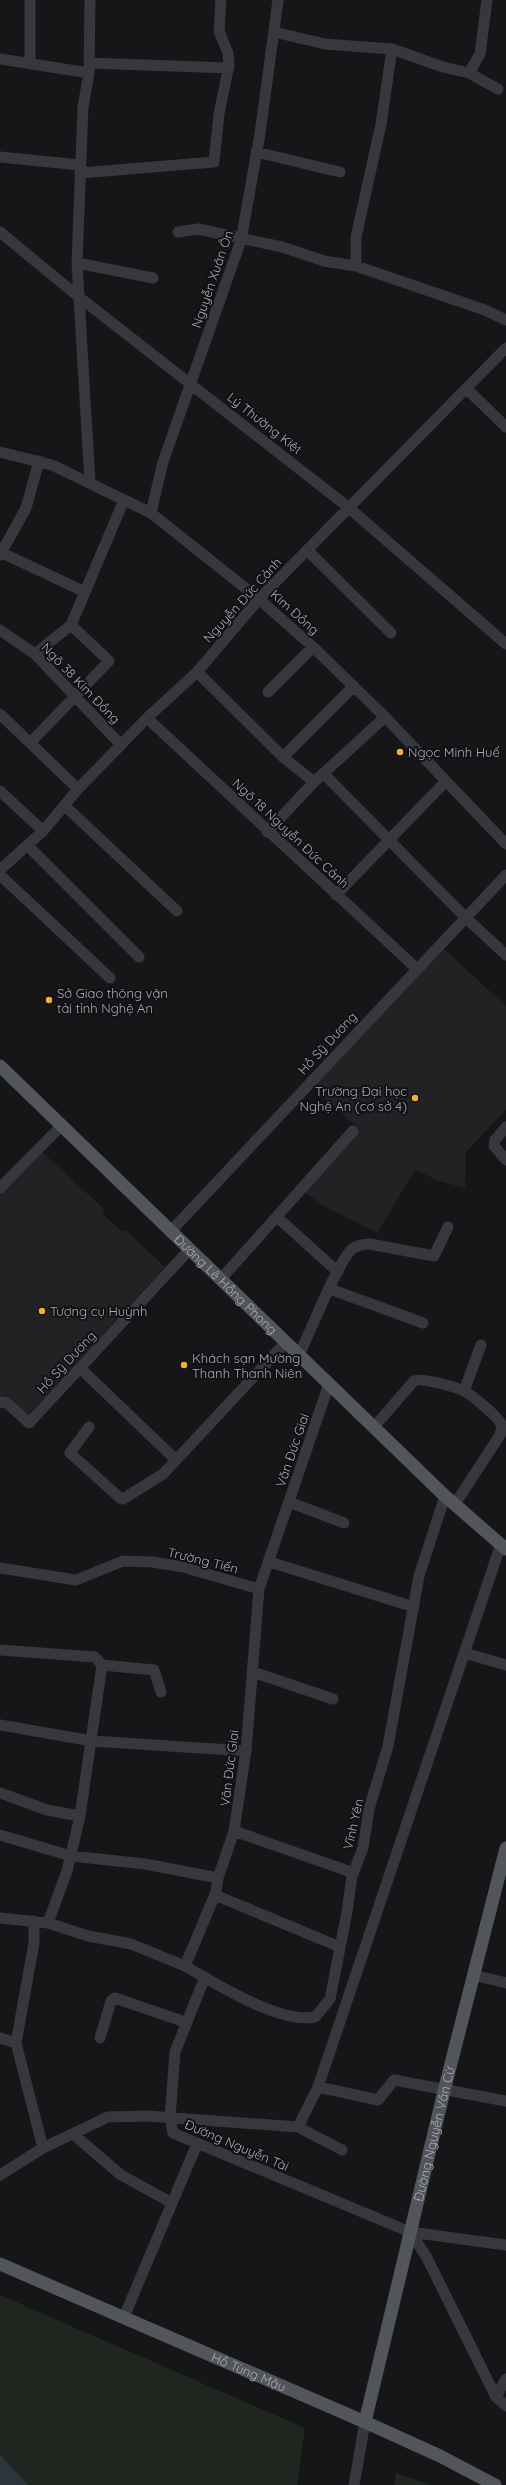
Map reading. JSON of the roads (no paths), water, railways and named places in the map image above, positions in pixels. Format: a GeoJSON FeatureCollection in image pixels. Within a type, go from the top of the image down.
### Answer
{"type":"FeatureCollection","features":[{"type":"Feature","properties":{"kind":"main road","name":"Đường Lê Hồng Phong"},"geometry":{"type":"LineString","coordinates":[[0,1066],[170,1232],[450,1500],[505,1548]]}},
{"type":"Feature","properties":{"kind":"main road","name":"Đường Nguyễn Văn Cừ"},"geometry":{"type":"LineString","coordinates":[[365,2422],[444,2091],[506,1849]]}},
{"type":"Feature","properties":{"kind":"main road","name":"Hồ Tùng Mậu"},"geometry":{"type":"LineString","coordinates":[[0,2264],[365,2422],[440,2456],[495,2485]]}},
{"type":"Feature","properties":{"kind":"street"},"geometry":{"type":"LineString","coordinates":[[30,0],[30,64]]}},
{"type":"Feature","properties":{"kind":"street"},"geometry":{"type":"LineString","coordinates":[[90,0],[89,68],[83,107],[77,263],[90,483]]}},
{"type":"Feature","properties":{"kind":"street"},"geometry":{"type":"LineString","coordinates":[[0,156],[80,169],[214,162],[219,114],[228,68],[228,53],[219,31],[221,0]]}},
{"type":"Feature","properties":{"kind":"street","name":"Nguyễn Xuân Ôn"},"geometry":{"type":"LineString","coordinates":[[151,513],[163,462],[242,240],[278,0]]}},
{"type":"Feature","properties":{"kind":"street"},"geometry":{"type":"LineString","coordinates":[[469,73],[480,54],[487,0]]}},
{"type":"Feature","properties":{"kind":"street"},"geometry":{"type":"LineString","coordinates":[[274,32],[325,44],[392,49],[443,67],[469,73],[498,89]]}},
{"type":"Feature","properties":{"kind":"street"},"geometry":{"type":"LineString","coordinates":[[356,266],[356,237],[381,124],[392,49]]}},
{"type":"Feature","properties":{"kind":"street"},"geometry":{"type":"LineString","coordinates":[[0,59],[30,64],[89,68],[228,68]]}},
{"type":"Feature","properties":{"kind":"street"},"geometry":{"type":"LineString","coordinates":[[256,152],[340,172]]}},
{"type":"Feature","properties":{"kind":"street"},"geometry":{"type":"LineString","coordinates":[[178,232],[198,228],[242,240],[282,247],[324,261],[356,266],[485,310],[506,320]]}},
{"type":"Feature","properties":{"kind":"street","name":"Lý Thường Kiệt"},"geometry":{"type":"LineString","coordinates":[[0,232],[79,297],[348,507],[506,644]]}},
{"type":"Feature","properties":{"kind":"street"},"geometry":{"type":"LineString","coordinates":[[77,263],[153,278]]}},
{"type":"Feature","properties":{"kind":"street","name":"Nguyễn Đức Cảnh"},"geometry":{"type":"LineString","coordinates":[[0,870],[43,831],[78,789],[147,718],[197,672],[259,599],[506,348]]}},
{"type":"Feature","properties":{"kind":"street"},"geometry":{"type":"LineString","coordinates":[[466,388],[506,427]]}},
{"type":"Feature","properties":{"kind":"street","name":"Kim Đồng"},"geometry":{"type":"LineString","coordinates":[[0,452],[52,465],[151,513],[259,599],[313,647],[385,717],[506,844]]}},
{"type":"Feature","properties":{"kind":"street"},"geometry":{"type":"LineString","coordinates":[[39,462],[26,508],[0,553],[84,592]]}},
{"type":"Feature","properties":{"kind":"street"},"geometry":{"type":"LineString","coordinates":[[35,654],[71,625],[124,500]]}},
{"type":"Feature","properties":{"kind":"street"},"geometry":{"type":"LineString","coordinates":[[307,550],[391,633]]}},
{"type":"Feature","properties":{"kind":"street"},"geometry":{"type":"LineString","coordinates":[[30,743],[109,661],[71,625]]}},
{"type":"Feature","properties":{"kind":"street","name":"Ngõ 38 Kim Đồng"},"geometry":{"type":"LineString","coordinates":[[0,630],[35,654],[121,745]]}},
{"type":"Feature","properties":{"kind":"street"},"geometry":{"type":"LineString","coordinates":[[268,692],[313,647]]}},
{"type":"Feature","properties":{"kind":"street"},"geometry":{"type":"LineString","coordinates":[[197,672],[283,757],[314,782]]}},
{"type":"Feature","properties":{"kind":"street"},"geometry":{"type":"LineString","coordinates":[[283,757],[354,686]]}},
{"type":"Feature","properties":{"kind":"street"},"geometry":{"type":"LineString","coordinates":[[0,714],[78,789]]}},
{"type":"Feature","properties":{"kind":"street"},"geometry":{"type":"LineString","coordinates":[[268,832],[314,782],[385,717]]}},
{"type":"Feature","properties":{"kind":"street","name":"Ngõ 18 Nguyễn Đức Cảnh"},"geometry":{"type":"LineString","coordinates":[[147,718],[416,968]]}},
{"type":"Feature","properties":{"kind":"street"},"geometry":{"type":"LineString","coordinates":[[324,774],[465,917],[506,955]]}},
{"type":"Feature","properties":{"kind":"street"},"geometry":{"type":"LineString","coordinates":[[336,895],[446,781]]}},
{"type":"Feature","properties":{"kind":"street"},"geometry":{"type":"LineString","coordinates":[[0,791],[43,831]]}},
{"type":"Feature","properties":{"kind":"street"},"geometry":{"type":"LineString","coordinates":[[65,806],[177,911]]}},
{"type":"Feature","properties":{"kind":"street"},"geometry":{"type":"LineString","coordinates":[[28,846],[139,957]]}},
{"type":"Feature","properties":{"kind":"street","name":"Hồ Sỹ Dương"},"geometry":{"type":"LineString","coordinates":[[170,1232],[416,968],[506,874]]}},
{"type":"Feature","properties":{"kind":"street"},"geometry":{"type":"LineString","coordinates":[[0,875],[110,978]]}},
{"type":"Feature","properties":{"kind":"street"},"geometry":{"type":"LineString","coordinates":[[0,1188],[61,1126]]}},
{"type":"Feature","properties":{"kind":"street"},"geometry":{"type":"LineString","coordinates":[[506,1127],[495,1140],[494,1146],[506,1160]]}},
{"type":"Feature","properties":{"kind":"street"},"geometry":{"type":"LineString","coordinates":[[220,1280],[353,1131]]}},
{"type":"Feature","properties":{"kind":"street"},"geometry":{"type":"LineString","coordinates":[[277,1217],[338,1272]]}},
{"type":"Feature","properties":{"kind":"street"},"geometry":{"type":"LineString","coordinates":[[299,1355],[338,1272],[352,1250],[366,1244],[434,1256],[448,1227]]}},
{"type":"Feature","properties":{"kind":"street","name":"Hồ Sỹ Dương"},"geometry":{"type":"LineString","coordinates":[[0,1402],[7,1403],[29,1423],[189,1250]]}},
{"type":"Feature","properties":{"kind":"street"},"geometry":{"type":"LineString","coordinates":[[330,1289],[423,1322]]}},
{"type":"Feature","properties":{"kind":"street"},"geometry":{"type":"LineString","coordinates":[[89,1427],[70,1453],[120,1498],[123,1499],[152,1482],[176,1460],[286,1342]]}},
{"type":"Feature","properties":{"kind":"street"},"geometry":{"type":"LineString","coordinates":[[374,1427],[417,1379],[464,1392],[481,1345]]}},
{"type":"Feature","properties":{"kind":"street"},"geometry":{"type":"LineString","coordinates":[[80,1368],[176,1460]]}},
{"type":"Feature","properties":{"kind":"street","name":"Văn Đức Giai"},"geometry":{"type":"LineString","coordinates":[[185,1966],[215,1895],[218,1878],[234,1831],[246,1751],[259,1589],[270,1562],[329,1384]]}},
{"type":"Feature","properties":{"kind":"street","name":"Vĩnh Yên"},"geometry":{"type":"LineString","coordinates":[[185,1966],[252,2003],[304,2019],[315,2018],[330,1999],[354,1873],[363,1848],[369,1809],[388,1746],[419,1576],[450,1500],[502,1430],[499,1420],[464,1392]]}},
{"type":"Feature","properties":{"kind":"street"},"geometry":{"type":"LineString","coordinates":[[289,1502],[344,1523]]}},
{"type":"Feature","properties":{"kind":"street"},"geometry":{"type":"LineString","coordinates":[[298,2127],[318,2087],[464,1653],[505,1548]]}},
{"type":"Feature","properties":{"kind":"street","name":"Trường Tiến"},"geometry":{"type":"LineString","coordinates":[[0,1568],[76,1580],[123,1561],[152,1562],[183,1567],[259,1589]]}},
{"type":"Feature","properties":{"kind":"street"},"geometry":{"type":"LineString","coordinates":[[270,1562],[414,1606]]}},
{"type":"Feature","properties":{"kind":"street"},"geometry":{"type":"LineString","coordinates":[[0,1650],[95,1657],[102,1665],[154,1670],[161,1692]]}},
{"type":"Feature","properties":{"kind":"street"},"geometry":{"type":"LineString","coordinates":[[464,1653],[506,1665]]}},
{"type":"Feature","properties":{"kind":"street"},"geometry":{"type":"LineString","coordinates":[[48,1923],[63,1883],[80,1816],[102,1665]]}},
{"type":"Feature","properties":{"kind":"street"},"geometry":{"type":"LineString","coordinates":[[253,1672],[333,1699]]}},
{"type":"Feature","properties":{"kind":"street"},"geometry":{"type":"LineString","coordinates":[[0,1725],[92,1741],[246,1751]]}},
{"type":"Feature","properties":{"kind":"street"},"geometry":{"type":"LineString","coordinates":[[0,1793],[47,1810],[80,1816]]}},
{"type":"Feature","properties":{"kind":"street"},"geometry":{"type":"LineString","coordinates":[[234,1831],[354,1873]]}},
{"type":"Feature","properties":{"kind":"street"},"geometry":{"type":"LineString","coordinates":[[0,1835],[71,1856],[144,1864],[218,1878]]}},
{"type":"Feature","properties":{"kind":"street"},"geometry":{"type":"LineString","coordinates":[[215,1895],[340,1947]]}},
{"type":"Feature","properties":{"kind":"street"},"geometry":{"type":"LineString","coordinates":[[0,1918],[48,1923],[88,1936],[131,1944],[185,1966]]}},
{"type":"Feature","properties":{"kind":"street"},"geometry":{"type":"LineString","coordinates":[[34,1921],[34,1943],[16,2043],[43,2148]]}},
{"type":"Feature","properties":{"kind":"street"},"geometry":{"type":"LineString","coordinates":[[473,1975],[506,1983]]}},
{"type":"Feature","properties":{"kind":"street"},"geometry":{"type":"LineString","coordinates":[[205,1977],[175,2052],[170,2117],[298,2127],[342,2150]]}},
{"type":"Feature","properties":{"kind":"street"},"geometry":{"type":"LineString","coordinates":[[100,2038],[111,2001],[115,1998],[186,2022]]}},
{"type":"Feature","properties":{"kind":"street"},"geometry":{"type":"LineString","coordinates":[[0,2038],[16,2043]]}},
{"type":"Feature","properties":{"kind":"street"},"geometry":{"type":"LineString","coordinates":[[318,2087],[378,2100],[394,2080],[444,2091],[506,2101]]}},
{"type":"Feature","properties":{"kind":"street","name":"Đường Nguyễn Tài"},"geometry":{"type":"LineString","coordinates":[[0,2175],[43,2148],[108,2116],[170,2117],[173,2133],[410,2232],[506,2245]]}},
{"type":"Feature","properties":{"kind":"street"},"geometry":{"type":"LineString","coordinates":[[72,2134],[121,2175],[172,2203]]}},
{"type":"Feature","properties":{"kind":"street"},"geometry":{"type":"LineString","coordinates":[[124,2317],[197,2144]]}},
{"type":"Feature","properties":{"kind":"street"},"geometry":{"type":"LineString","coordinates":[[410,2232],[426,2256],[496,2397],[506,2406]]}},
{"type":"Feature","properties":{"kind":"street"},"geometry":{"type":"LineString","coordinates":[[496,2397],[506,2380]]}},
{"type":"Feature","properties":{"kind":"street"},"geometry":{"type":"LineString","coordinates":[[354,2485],[365,2422]]}},
{"type":"Feature","properties":{"kind":"place","name":"Ngọc Minh Huế"},"geometry":{"type":"Point","coordinates":[400,752]}},
{"type":"Feature","properties":{"kind":"place","name":"Sở Giao thông vận tải tỉnh Nghệ An"},"geometry":{"type":"Point","coordinates":[49,1000]}},
{"type":"Feature","properties":{"kind":"place","name":"Trường Đại học Nghệ An (cơ sở 4)"},"geometry":{"type":"Point","coordinates":[415,1098]}},
{"type":"Feature","properties":{"kind":"place","name":"Tượng cụ Huỳnh"},"geometry":{"type":"Point","coordinates":[42,1311]}},
{"type":"Feature","properties":{"kind":"place","name":"Khách sạn Mường Thanh Thanh Niên"},"geometry":{"type":"Point","coordinates":[184,1365]}}]}
